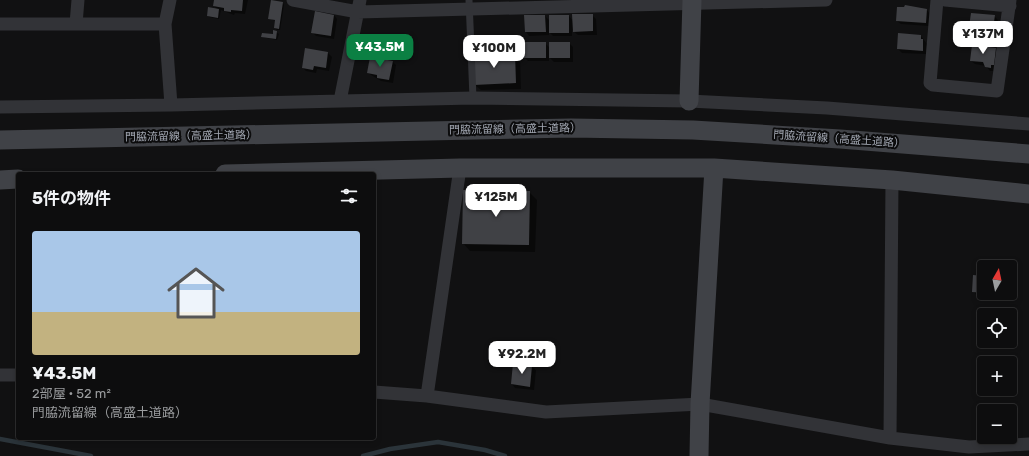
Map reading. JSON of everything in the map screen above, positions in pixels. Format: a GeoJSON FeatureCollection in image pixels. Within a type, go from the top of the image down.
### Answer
{"type":"FeatureCollection","features":[{"type":"Feature","properties":{"kind":"street"},"geometry":{"type":"LineString","coordinates":[[76,24],[78,0]]}},
{"type":"Feature","properties":{"kind":"street"},"geometry":{"type":"LineString","coordinates":[[170,0],[165,24],[171,105]]}},
{"type":"Feature","properties":{"kind":"street"},"geometry":{"type":"LineString","coordinates":[[293,0],[359,6],[826,0]]}},
{"type":"Feature","properties":{"kind":"street"},"geometry":{"type":"LineString","coordinates":[[937,0],[930,83],[933,85],[997,91],[1010,3],[945,0]]}},
{"type":"Feature","properties":{"kind":"street"},"geometry":{"type":"LineString","coordinates":[[689,101],[692,2]]}},
{"type":"Feature","properties":{"kind":"street"},"geometry":{"type":"LineString","coordinates":[[340,101],[359,6]]}},
{"type":"Feature","properties":{"kind":"street"},"geometry":{"type":"LineString","coordinates":[[0,24],[165,24]]}},
{"type":"Feature","properties":{"kind":"street"},"geometry":{"type":"LineString","coordinates":[[0,107],[171,105],[473,98],[689,101],[828,108],[1029,124]]}},
{"type":"Feature","properties":{"kind":"street","name":"門脇流留線（高盛土道路）"},"geometry":{"type":"LineString","coordinates":[[0,140],[460,130],[632,129],[693,130],[825,138],[1029,154]]}},
{"type":"Feature","properties":{"kind":"street"},"geometry":{"type":"LineString","coordinates":[[427,396],[460,168]]}},
{"type":"Feature","properties":{"kind":"street"},"geometry":{"type":"LineString","coordinates":[[303,172],[460,168],[714,168],[892,180],[1029,194]]}},
{"type":"Feature","properties":{"kind":"street"},"geometry":{"type":"LineString","coordinates":[[700,456],[700,404],[714,168]]}},
{"type":"Feature","properties":{"kind":"street"},"geometry":{"type":"LineString","coordinates":[[0,180],[16,179]]}},
{"type":"Feature","properties":{"kind":"street"},"geometry":{"type":"LineString","coordinates":[[890,438],[892,180]]}},
{"type":"Feature","properties":{"kind":"street"},"geometry":{"type":"LineString","coordinates":[[0,374],[16,375]]}},
{"type":"Feature","properties":{"kind":"street"},"geometry":{"type":"LineString","coordinates":[[376,392],[427,396],[546,412],[700,404],[890,438],[969,448],[1029,444]]}},
{"type":"Feature","properties":{"kind":"lane"},"geometry":{"type":"LineString","coordinates":[[469,5],[473,98]]}},
{"type":"Feature","properties":{"kind":"building"},"geometry":{"type":"Polygon","coordinates":[[[214,0],[243,0],[242,11],[224,11],[224,8],[213,6],[214,0]]]}},
{"type":"Feature","properties":{"kind":"building"},"geometry":{"type":"Polygon","coordinates":[[[271,0],[283,2],[279,29],[274,28],[275,20],[268,19],[271,0]]]}},
{"type":"Feature","properties":{"kind":"building"},"geometry":{"type":"Polygon","coordinates":[[[905,5],[927,9],[926,23],[896,21],[897,7],[904,7],[905,5]]]}},
{"type":"Feature","properties":{"kind":"building"},"geometry":{"type":"Polygon","coordinates":[[[208,7],[219,9],[218,18],[207,16],[208,7]]]}},
{"type":"Feature","properties":{"kind":"building"},"geometry":{"type":"Polygon","coordinates":[[[315,11],[334,15],[331,36],[311,33],[315,11]]]}},
{"type":"Feature","properties":{"kind":"building"},"geometry":{"type":"Polygon","coordinates":[[[971,13],[995,15],[993,29],[985,28],[985,32],[974,31],[974,27],[969,27],[971,13]]]}},
{"type":"Feature","properties":{"kind":"building"},"geometry":{"type":"Polygon","coordinates":[[[572,14],[593,14],[593,31],[573,32],[572,14]]]}},
{"type":"Feature","properties":{"kind":"building"},"geometry":{"type":"Polygon","coordinates":[[[524,15],[545,15],[546,32],[525,32],[524,15]]]}},
{"type":"Feature","properties":{"kind":"building"},"geometry":{"type":"Polygon","coordinates":[[[549,15],[569,15],[569,33],[549,33],[549,15]]]}},
{"type":"Feature","properties":{"kind":"building"},"geometry":{"type":"Polygon","coordinates":[[[273,30],[277,31],[276,39],[261,37],[262,33],[273,34],[273,30]]]}},
{"type":"Feature","properties":{"kind":"building"},"geometry":{"type":"Polygon","coordinates":[[[898,33],[921,35],[921,39],[923,39],[923,51],[897,49],[898,33]]]}},
{"type":"Feature","properties":{"kind":"building"},"geometry":{"type":"Polygon","coordinates":[[[523,42],[546,42],[546,58],[523,58],[523,42]]]}},
{"type":"Feature","properties":{"kind":"building"},"geometry":{"type":"Polygon","coordinates":[[[549,42],[570,42],[570,58],[549,58],[549,42]]]}},
{"type":"Feature","properties":{"kind":"building"},"geometry":{"type":"Polygon","coordinates":[[[972,45],[996,48],[994,65],[991,65],[991,68],[985,67],[983,62],[970,61],[972,45]]]}},
{"type":"Feature","properties":{"kind":"building"},"geometry":{"type":"Polygon","coordinates":[[[305,48],[328,52],[326,68],[314,66],[313,70],[302,68],[305,48]]]}},
{"type":"Feature","properties":{"kind":"building"},"geometry":{"type":"Polygon","coordinates":[[[515,53],[516,83],[474,85],[473,54],[515,53]]]}},
{"type":"Feature","properties":{"kind":"building"},"geometry":{"type":"Polygon","coordinates":[[[370,57],[393,61],[389,80],[377,78],[377,75],[367,73],[370,57]]]}},
{"type":"Feature","properties":{"kind":"building"},"geometry":{"type":"Polygon","coordinates":[[[463,190],[530,191],[529,245],[462,244],[463,190]]]}},
{"type":"Feature","properties":{"kind":"building"},"geometry":{"type":"Polygon","coordinates":[[[973,275],[977,275],[977,292],[972,292],[973,275]]]}},
{"type":"Feature","properties":{"kind":"building"},"geometry":{"type":"Polygon","coordinates":[[[513,363],[532,366],[530,387],[511,384],[513,363]]]}},
{"type":"Feature","properties":{"kind":"waterway"},"geometry":{"type":"LineString","coordinates":[[0,439],[91,456]]}},
{"type":"Feature","properties":{"kind":"waterway"},"geometry":{"type":"LineString","coordinates":[[363,456],[390,449],[438,442],[485,450],[505,456]]}}]}
